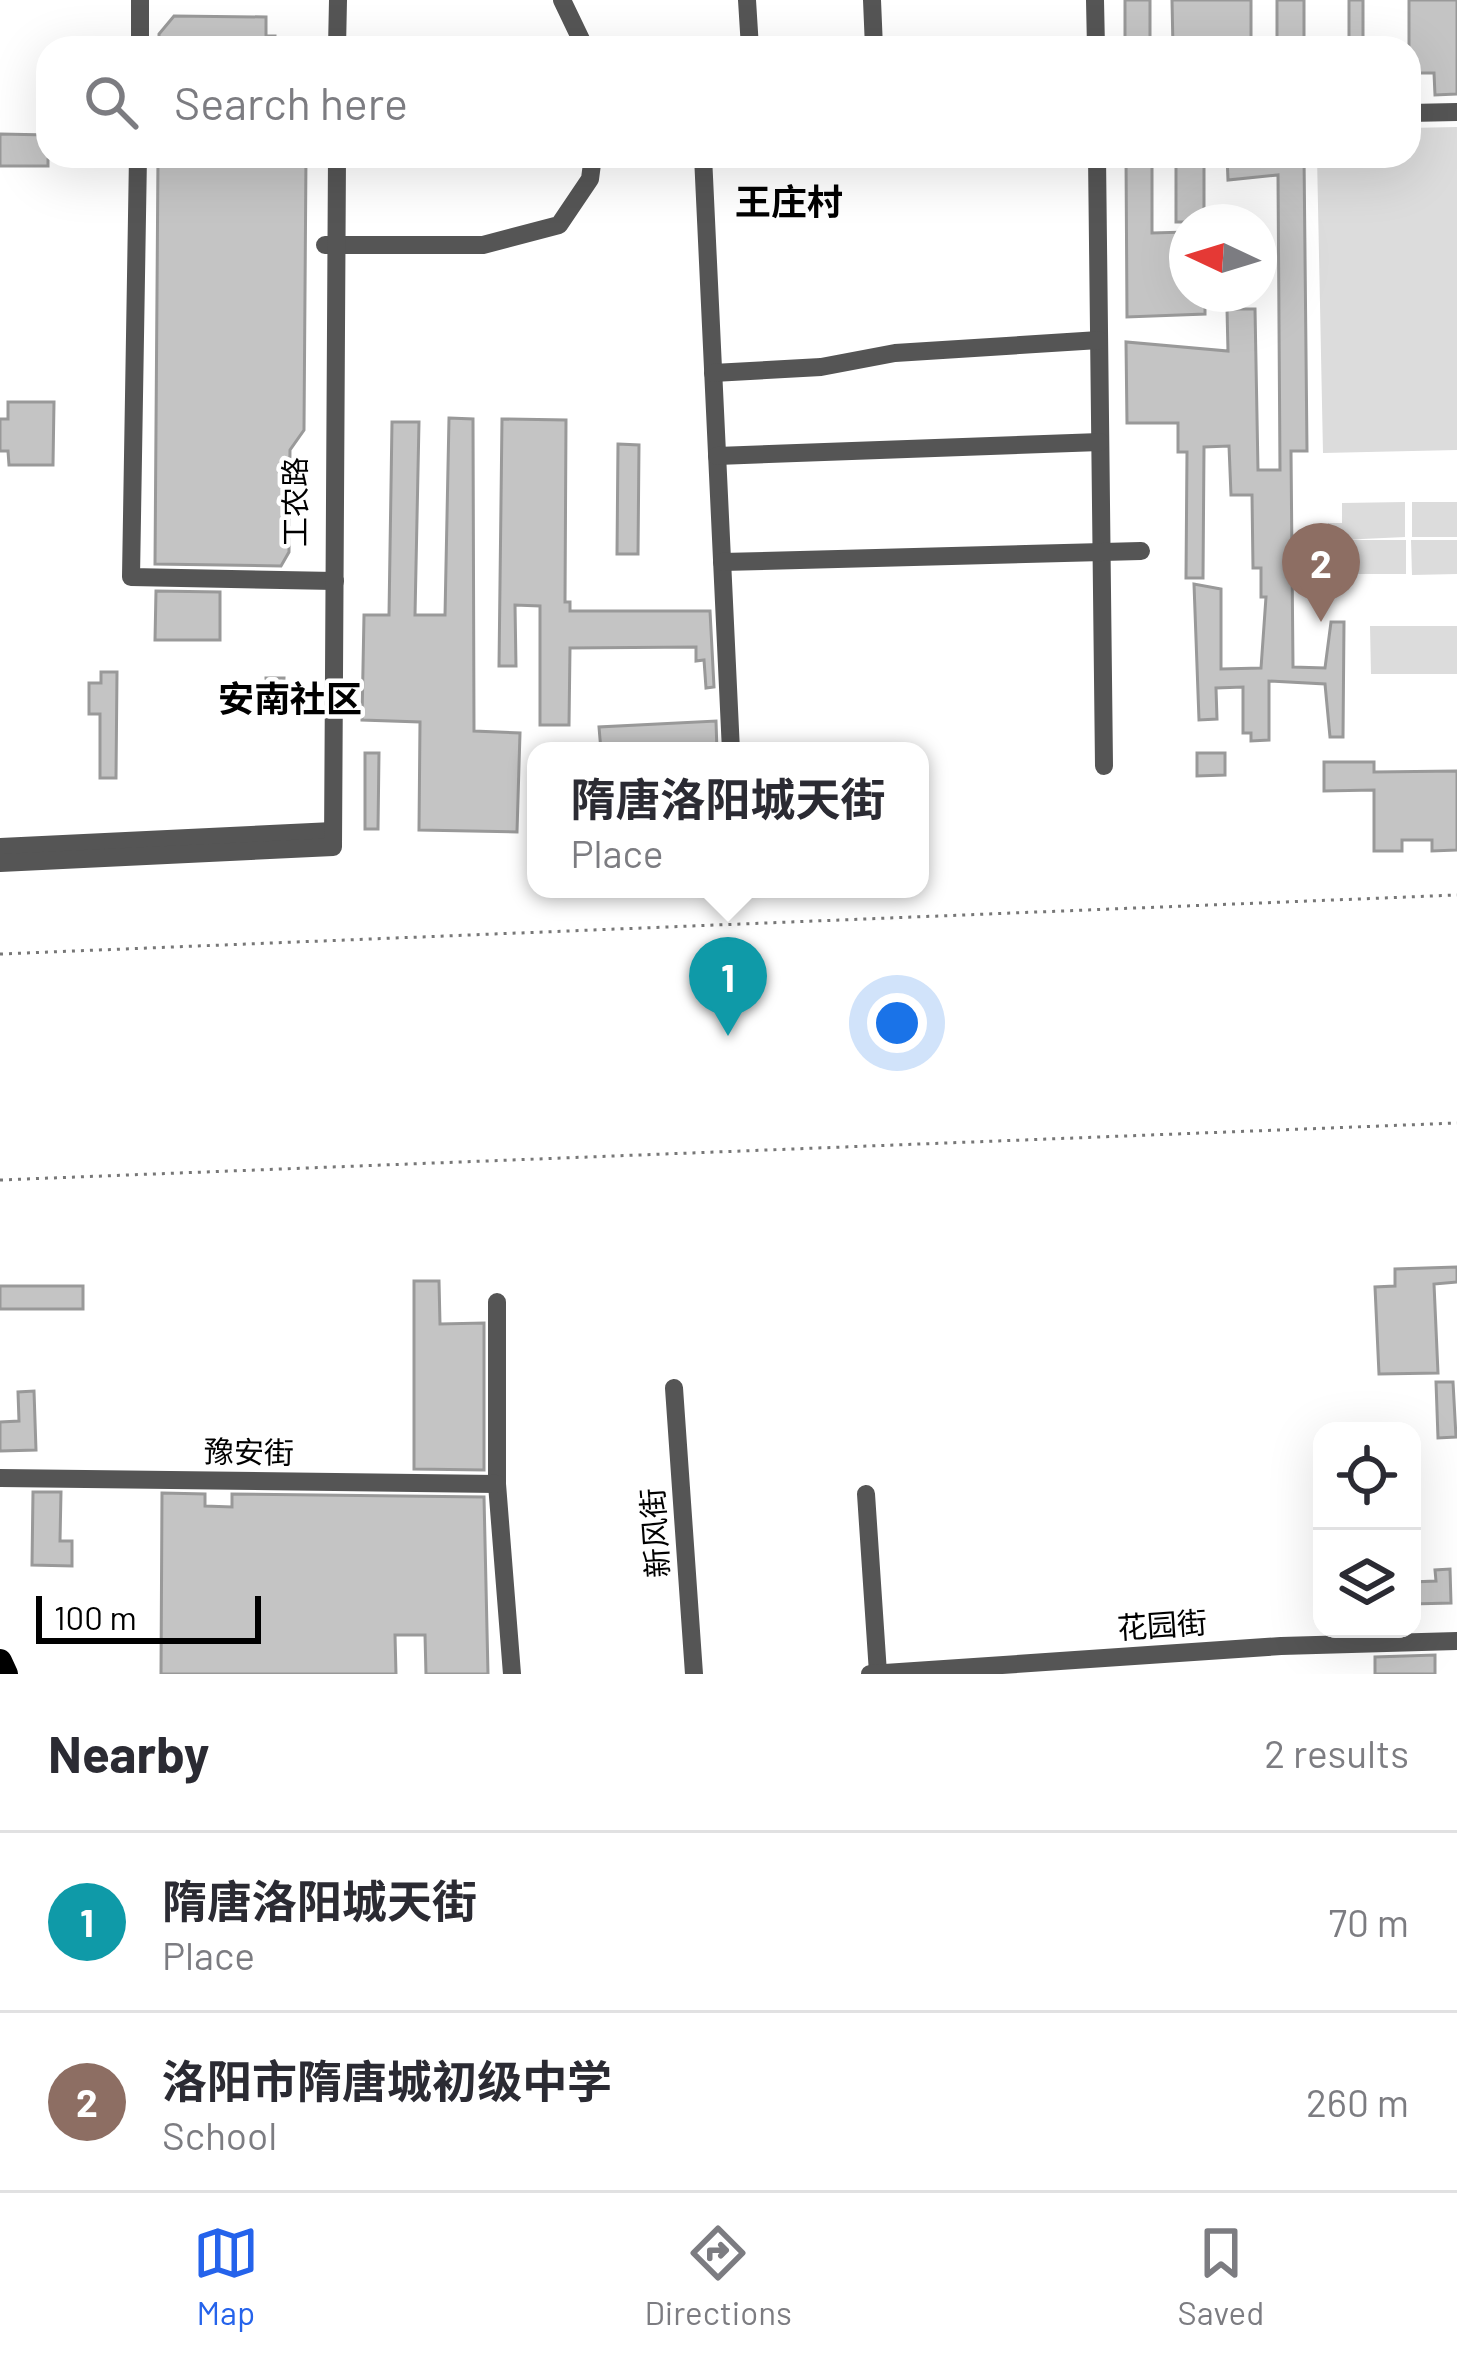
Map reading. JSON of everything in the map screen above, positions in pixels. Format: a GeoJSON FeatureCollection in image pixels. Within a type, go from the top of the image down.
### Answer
{"type":"FeatureCollection","features":[{"type":"Feature","properties":{"kind":"main road"},"geometry":{"type":"LineString","coordinates":[[0,1661],[6,1674]]}},
{"type":"Feature","properties":{"kind":"street"},"geometry":{"type":"LineString","coordinates":[[140,0],[140,36]]}},
{"type":"Feature","properties":{"kind":"street"},"geometry":{"type":"LineString","coordinates":[[326,0],[326,36]]}},
{"type":"Feature","properties":{"kind":"street"},"geometry":{"type":"LineString","coordinates":[[338,0],[338,36]]}},
{"type":"Feature","properties":{"kind":"street"},"geometry":{"type":"LineString","coordinates":[[562,0],[580,36]]}},
{"type":"Feature","properties":{"kind":"street"},"geometry":{"type":"LineString","coordinates":[[747,0],[749,36]]}},
{"type":"Feature","properties":{"kind":"street"},"geometry":{"type":"LineString","coordinates":[[872,0],[874,36]]}},
{"type":"Feature","properties":{"kind":"street"},"geometry":{"type":"LineString","coordinates":[[1095,0],[1096,36]]}},
{"type":"Feature","properties":{"kind":"street"},"geometry":{"type":"LineString","coordinates":[[1421,113],[1457,112]]}},
{"type":"Feature","properties":{"kind":"street"},"geometry":{"type":"LineString","coordinates":[[138,168],[131,577],[329,580]]}},
{"type":"Feature","properties":{"kind":"street","name":"工农路"},"geometry":{"type":"LineString","coordinates":[[327,168],[331,244]]}},
{"type":"Feature","properties":{"kind":"street","name":"工农路"},"geometry":{"type":"LineString","coordinates":[[328,839],[331,244],[336,168]]}},
{"type":"Feature","properties":{"kind":"street"},"geometry":{"type":"LineString","coordinates":[[331,244],[483,244],[559,225],[590,179],[591,168]]}},
{"type":"Feature","properties":{"kind":"street"},"geometry":{"type":"LineString","coordinates":[[704,168],[731,742]]}},
{"type":"Feature","properties":{"kind":"street"},"geometry":{"type":"LineString","coordinates":[[1097,168],[1103,766]]}},
{"type":"Feature","properties":{"kind":"street"},"geometry":{"type":"LineString","coordinates":[[713,373],[821,367],[895,353],[1099,340]]}},
{"type":"Feature","properties":{"kind":"street"},"geometry":{"type":"LineString","coordinates":[[717,456],[1100,442]]}},
{"type":"Feature","properties":{"kind":"street"},"geometry":{"type":"LineString","coordinates":[[722,562],[1141,551]]}},
{"type":"Feature","properties":{"kind":"street"},"geometry":{"type":"LineString","coordinates":[[0,847],[328,839]]}},
{"type":"Feature","properties":{"kind":"street"},"geometry":{"type":"LineString","coordinates":[[0,863],[328,839]]}},
{"type":"Feature","properties":{"kind":"street"},"geometry":{"type":"LineString","coordinates":[[497,1302],[497,1484],[512,1674]]}},
{"type":"Feature","properties":{"kind":"street","name":"新风街"},"geometry":{"type":"LineString","coordinates":[[674,1388],[694,1674]]}},
{"type":"Feature","properties":{"kind":"street","name":"豫安街"},"geometry":{"type":"LineString","coordinates":[[0,1478],[497,1484]]}},
{"type":"Feature","properties":{"kind":"street"},"geometry":{"type":"LineString","coordinates":[[866,1494],[874,1674]]}},
{"type":"Feature","properties":{"kind":"street","name":"花园街"},"geometry":{"type":"LineString","coordinates":[[874,1674],[1281,1646],[1457,1641]]}},
{"type":"Feature","properties":{"kind":"path"},"geometry":{"type":"LineString","coordinates":[[0,953],[1457,895]]}},
{"type":"Feature","properties":{"kind":"path"},"geometry":{"type":"LineString","coordinates":[[0,1180],[1457,1123]]}},
{"type":"Feature","properties":{"kind":"shaded area"},"geometry":{"type":"Polygon","coordinates":[[[1457,127],[1457,450],[1323,453],[1317,168],[1421,168],[1421,128],[1457,127]]]}},
{"type":"Feature","properties":{"kind":"shaded area"},"geometry":{"type":"Polygon","coordinates":[[[1405,502],[1405,537],[1341,540],[1406,540],[1406,574],[1342,574],[1342,555],[1328,554],[1328,523],[1342,523],[1342,503],[1405,502]]]}},
{"type":"Feature","properties":{"kind":"shaded area"},"geometry":{"type":"Polygon","coordinates":[[[1412,502],[1457,502],[1457,537],[1412,537],[1412,502]]]}},
{"type":"Feature","properties":{"kind":"shaded area"},"geometry":{"type":"Polygon","coordinates":[[[1411,540],[1457,540],[1457,574],[1412,575],[1411,540]]]}},
{"type":"Feature","properties":{"kind":"shaded area"},"geometry":{"type":"Polygon","coordinates":[[[1370,626],[1457,626],[1457,674],[1371,674],[1370,626]]]}},
{"type":"Feature","properties":{"kind":"building"},"geometry":{"type":"Polygon","coordinates":[[[1125,0],[1150,0],[1150,36],[1125,36],[1125,0]]]}},
{"type":"Feature","properties":{"kind":"building"},"geometry":{"type":"Polygon","coordinates":[[[1172,0],[1251,0],[1251,36],[1173,36],[1172,0]]]}},
{"type":"Feature","properties":{"kind":"building"},"geometry":{"type":"Polygon","coordinates":[[[1277,0],[1304,0],[1304,36],[1277,36],[1277,0]]]}},
{"type":"Feature","properties":{"kind":"building"},"geometry":{"type":"Polygon","coordinates":[[[1349,0],[1363,0],[1363,36],[1349,36],[1349,0]]]}},
{"type":"Feature","properties":{"kind":"building"},"geometry":{"type":"Polygon","coordinates":[[[1409,0],[1457,0],[1457,94],[1435,95],[1434,73],[1421,73],[1421,36],[1409,36],[1409,0]]]}},
{"type":"Feature","properties":{"kind":"building"},"geometry":{"type":"Polygon","coordinates":[[[174,16],[266,17],[266,36],[159,34],[174,16]]]}},
{"type":"Feature","properties":{"kind":"building"},"geometry":{"type":"Polygon","coordinates":[[[0,134],[36,135],[36,166],[0,166],[0,134]]]}},
{"type":"Feature","properties":{"kind":"building"},"geometry":{"type":"Polygon","coordinates":[[[158,168],[306,168],[304,430],[290,450],[289,552],[281,566],[155,564],[158,168]]]}},
{"type":"Feature","properties":{"kind":"building"},"geometry":{"type":"Polygon","coordinates":[[[1126,168],[1152,168],[1152,233],[1169,233],[1169,312],[1205,314],[1127,317],[1126,168]]]}},
{"type":"Feature","properties":{"kind":"building"},"geometry":{"type":"Polygon","coordinates":[[[1176,168],[1204,168],[1204,204],[1176,204],[1176,168]]]}},
{"type":"Feature","properties":{"kind":"building"},"geometry":{"type":"Polygon","coordinates":[[[1228,168],[1304,168],[1307,451],[1291,451],[1293,667],[1325,668],[1331,622],[1344,622],[1343,737],[1330,737],[1325,684],[1269,681],[1269,740],[1251,741],[1251,733],[1243,733],[1243,687],[1216,688],[1217,719],[1199,720],[1194,584],[1221,589],[1221,669],[1261,668],[1266,597],[1261,597],[1261,568],[1253,568],[1252,495],[1231,495],[1229,446],[1204,447],[1203,578],[1186,578],[1187,452],[1178,452],[1178,423],[1127,423],[1126,342],[1228,351],[1227,312],[1255,312],[1258,470],[1280,470],[1278,175],[1228,180],[1228,168]]]}},
{"type":"Feature","properties":{"kind":"building"},"geometry":{"type":"Polygon","coordinates":[[[8,402],[54,402],[53,465],[9,465],[8,451],[0,451],[0,419],[8,419],[8,402]]]}},
{"type":"Feature","properties":{"kind":"building"},"geometry":{"type":"Polygon","coordinates":[[[449,418],[473,419],[474,731],[520,733],[517,832],[419,830],[420,722],[362,720],[364,615],[389,615],[392,422],[419,422],[415,615],[445,615],[449,418]]]}},
{"type":"Feature","properties":{"kind":"building"},"geometry":{"type":"Polygon","coordinates":[[[502,419],[566,420],[565,602],[570,602],[570,611],[710,611],[714,687],[706,688],[704,660],[696,661],[696,647],[570,648],[569,725],[540,725],[540,606],[515,605],[516,666],[499,666],[502,419]]]}},
{"type":"Feature","properties":{"kind":"building"},"geometry":{"type":"Polygon","coordinates":[[[618,444],[639,445],[638,554],[617,554],[618,444]]]}},
{"type":"Feature","properties":{"kind":"building"},"geometry":{"type":"Polygon","coordinates":[[[156,591],[220,592],[220,640],[155,640],[156,591]]]}},
{"type":"Feature","properties":{"kind":"building"},"geometry":{"type":"Polygon","coordinates":[[[101,672],[117,672],[116,778],[100,778],[100,714],[89,714],[89,683],[101,683],[101,672]]]}},
{"type":"Feature","properties":{"kind":"building"},"geometry":{"type":"Polygon","coordinates":[[[266,678],[284,678],[283,705],[266,705],[266,678]]]}},
{"type":"Feature","properties":{"kind":"building"},"geometry":{"type":"Polygon","coordinates":[[[716,721],[717,742],[600,742],[599,727],[716,721]]]}},
{"type":"Feature","properties":{"kind":"building"},"geometry":{"type":"Polygon","coordinates":[[[365,753],[379,753],[378,829],[365,829],[365,753]]]}},
{"type":"Feature","properties":{"kind":"building"},"geometry":{"type":"Polygon","coordinates":[[[1197,753],[1225,753],[1225,775],[1197,776],[1197,753]]]}},
{"type":"Feature","properties":{"kind":"building"},"geometry":{"type":"Polygon","coordinates":[[[1324,762],[1374,762],[1374,772],[1457,771],[1457,850],[1432,851],[1432,840],[1402,840],[1402,851],[1374,851],[1374,790],[1324,791],[1324,762]]]}},
{"type":"Feature","properties":{"kind":"building"},"geometry":{"type":"Polygon","coordinates":[[[1457,1267],[1457,1282],[1434,1284],[1438,1373],[1379,1374],[1375,1287],[1395,1286],[1395,1269],[1457,1267]]]}},
{"type":"Feature","properties":{"kind":"building"},"geometry":{"type":"Polygon","coordinates":[[[414,1281],[439,1281],[440,1324],[484,1323],[484,1470],[414,1469],[414,1281]]]}},
{"type":"Feature","properties":{"kind":"building"},"geometry":{"type":"Polygon","coordinates":[[[0,1286],[83,1286],[83,1309],[0,1309],[0,1286]]]}},
{"type":"Feature","properties":{"kind":"building"},"geometry":{"type":"Polygon","coordinates":[[[1436,1382],[1453,1382],[1456,1437],[1438,1438],[1436,1382]]]}},
{"type":"Feature","properties":{"kind":"building"},"geometry":{"type":"Polygon","coordinates":[[[34,1391],[36,1450],[0,1451],[0,1422],[19,1421],[18,1392],[34,1391]]]}},
{"type":"Feature","properties":{"kind":"building"},"geometry":{"type":"Polygon","coordinates":[[[33,1492],[61,1492],[60,1541],[72,1541],[72,1566],[32,1565],[33,1492]]]}},
{"type":"Feature","properties":{"kind":"building"},"geometry":{"type":"Polygon","coordinates":[[[162,1493],[205,1494],[205,1506],[232,1507],[232,1494],[484,1497],[488,1674],[426,1674],[425,1635],[395,1635],[396,1674],[161,1674],[162,1493]]]}},
{"type":"Feature","properties":{"kind":"building"},"geometry":{"type":"Polygon","coordinates":[[[1450,1569],[1451,1603],[1421,1604],[1421,1582],[1436,1581],[1435,1570],[1450,1569]]]}},
{"type":"Feature","properties":{"kind":"building"},"geometry":{"type":"Polygon","coordinates":[[[1435,1655],[1435,1674],[1375,1674],[1375,1657],[1435,1655]]]}},
{"type":"Feature","properties":{"kind":"place","name":"洛阳市隋唐城初级中学"},"geometry":{"type":"Point","coordinates":[1321,622]}},
{"type":"Feature","properties":{"kind":"place","name":"隋唐洛阳城天街"},"geometry":{"type":"Point","coordinates":[728,1036]}},
{"type":"Feature","properties":{"kind":"district","name":"王庄村"},"geometry":{"type":"Point","coordinates":[789,200]}},
{"type":"Feature","properties":{"kind":"district","name":"安南社区"},"geometry":{"type":"Point","coordinates":[290,697]}}]}
